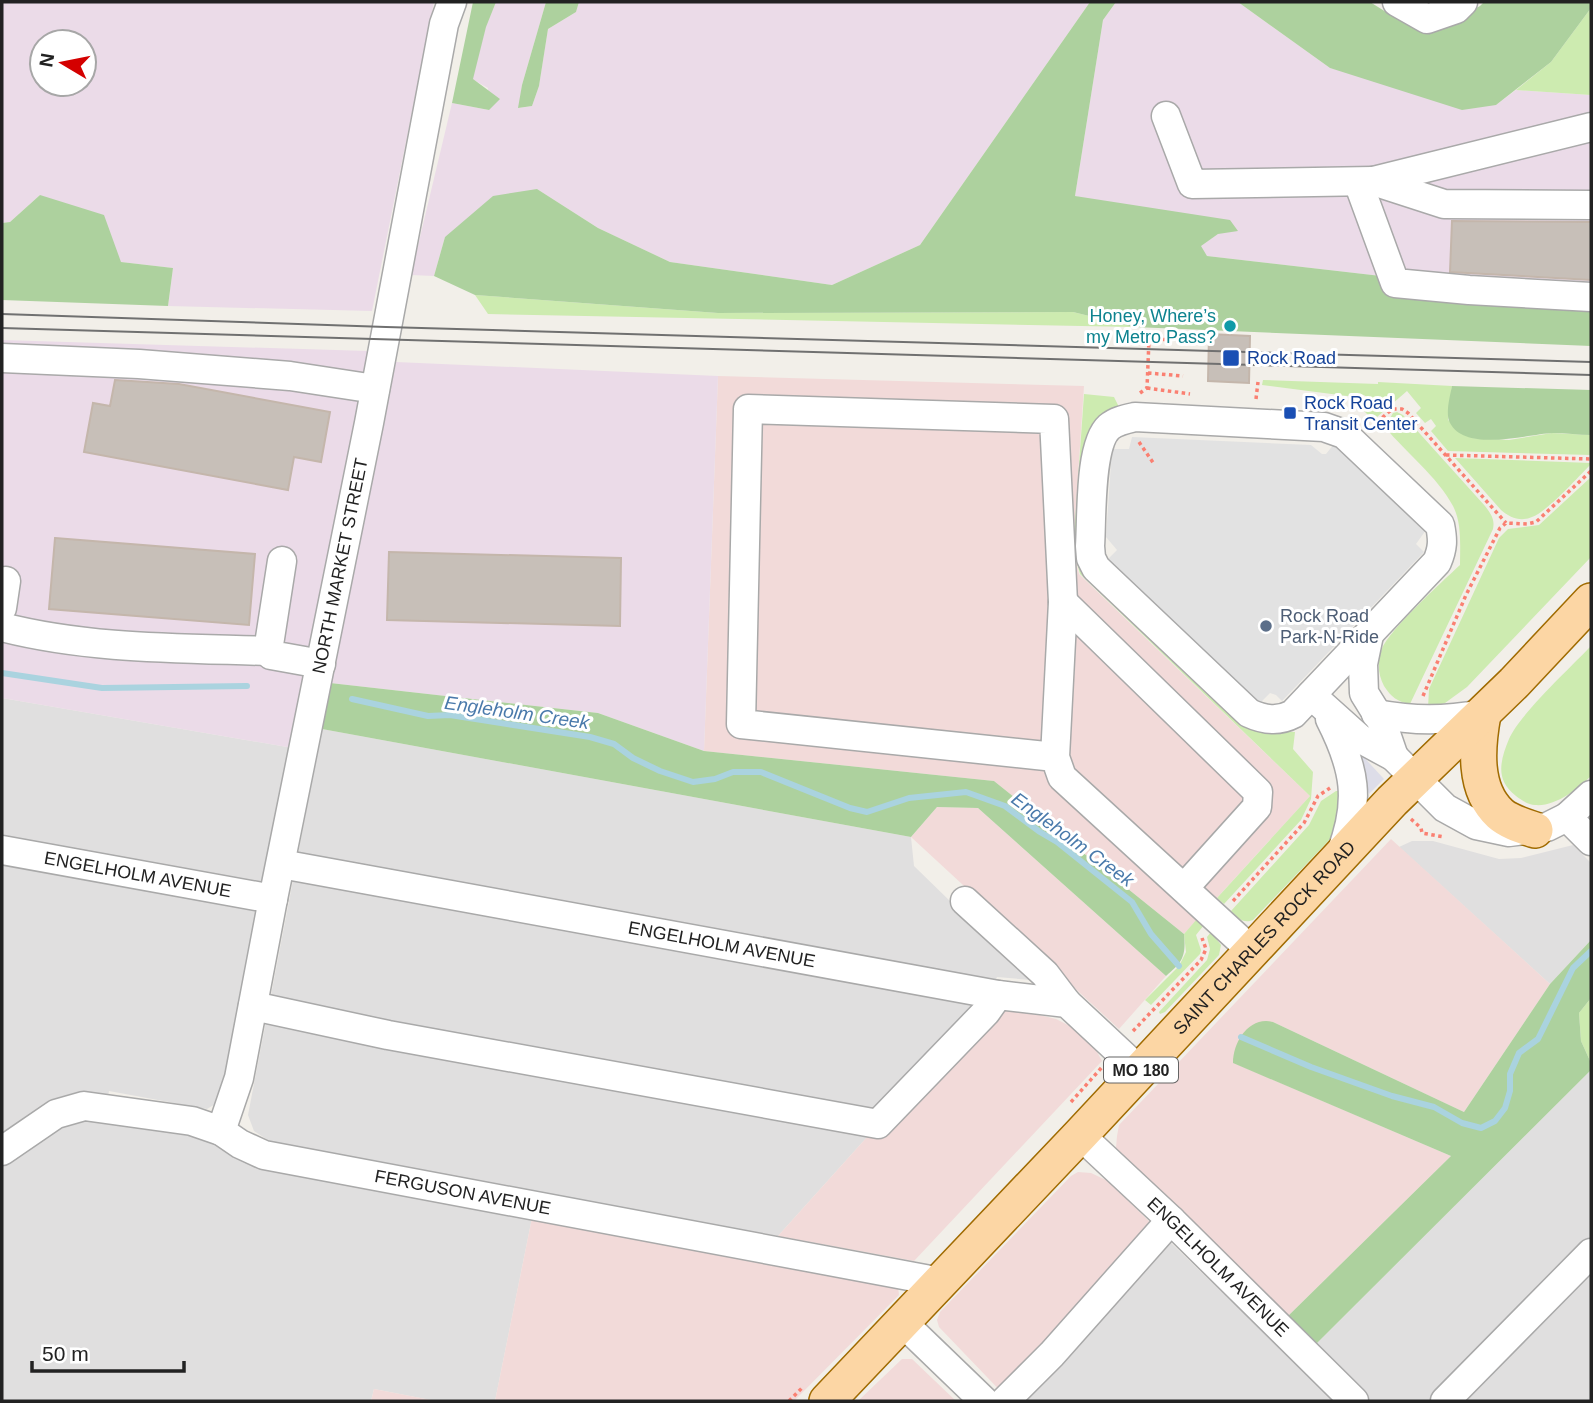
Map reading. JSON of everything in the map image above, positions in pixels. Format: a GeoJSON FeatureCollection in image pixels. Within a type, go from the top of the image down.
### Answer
{"type":"FeatureCollection","features":[{"type":"Feature","properties":{"kind":"main road","name":"SAINT CHARLES ROCK ROAD"},"geometry":{"type":"LineString","coordinates":[[827,1401],[1340,858],[1405,768],[1483,714],[1591,601]]}},
{"type":"Feature","properties":{"kind":"main road"},"geometry":{"type":"LineString","coordinates":[[1483,714],[1478,754],[1485,790],[1500,814],[1511,822],[1535,830]]}},
{"type":"Feature","properties":{"kind":"street","name":"NORTH MARKET STREET"},"geometry":{"type":"LineString","coordinates":[[222,1131],[239,1078],[375,390],[444,24],[452,2]]}},
{"type":"Feature","properties":{"kind":"street"},"geometry":{"type":"LineString","coordinates":[[1397,2],[1427,19],[1457,9],[1463,2]]}},
{"type":"Feature","properties":{"kind":"street"},"geometry":{"type":"LineString","coordinates":[[1166,116],[1192,184],[1366,182],[1591,127]]}},
{"type":"Feature","properties":{"kind":"street"},"geometry":{"type":"LineString","coordinates":[[1366,182],[1444,204],[1591,205]]}},
{"type":"Feature","properties":{"kind":"street"},"geometry":{"type":"LineString","coordinates":[[1366,182],[1395,283],[1591,298]]}},
{"type":"Feature","properties":{"kind":"street"},"geometry":{"type":"LineString","coordinates":[[2,358],[120,363],[277,375],[375,390]]}},
{"type":"Feature","properties":{"kind":"street"},"geometry":{"type":"LineString","coordinates":[[1055,757],[741,724],[748,409],[1054,419],[1063,602],[1055,757],[1062,776],[1252,951]]}},
{"type":"Feature","properties":{"kind":"street"},"geometry":{"type":"LineString","coordinates":[[1135,417],[1324,427],[1344,434],[1429,512],[1440,525],[1443,539],[1437,562],[1369,635],[1318,703],[1283,720],[1266,719],[1249,713],[1096,568],[1091,558],[1096,455],[1108,428],[1122,420],[1135,417]]}},
{"type":"Feature","properties":{"kind":"street"},"geometry":{"type":"LineString","coordinates":[[268,651],[282,561]]}},
{"type":"Feature","properties":{"kind":"street"},"geometry":{"type":"LineString","coordinates":[[1063,602],[1258,792],[1257,807],[1184,888]]}},
{"type":"Feature","properties":{"kind":"street"},"geometry":{"type":"LineString","coordinates":[[2,627],[45,638],[136,647],[268,651],[271,655],[321,664]]}},
{"type":"Feature","properties":{"kind":"street"},"geometry":{"type":"LineString","coordinates":[[1369,635],[1365,648],[1364,693],[1405,768]]}},
{"type":"Feature","properties":{"kind":"street"},"geometry":{"type":"LineString","coordinates":[[1318,703],[1359,738],[1405,768],[1446,808],[1476,825],[1509,832],[1548,827],[1567,817],[1591,795]]}},
{"type":"Feature","properties":{"kind":"street"},"geometry":{"type":"LineString","coordinates":[[1318,703],[1347,757],[1354,783],[1352,821],[1340,858]]}},
{"type":"Feature","properties":{"kind":"street"},"geometry":{"type":"LineString","coordinates":[[1376,714],[1425,721],[1483,714]]}},
{"type":"Feature","properties":{"kind":"street"},"geometry":{"type":"LineString","coordinates":[[1567,817],[1591,841]]}},
{"type":"Feature","properties":{"kind":"street","name":"ENGELHOLM AVENUE"},"geometry":{"type":"LineString","coordinates":[[2,850],[273,899]]}},
{"type":"Feature","properties":{"kind":"street","name":"ENGELHOLM AVENUE"},"geometry":{"type":"LineString","coordinates":[[281,864],[998,995],[1067,1003]]}},
{"type":"Feature","properties":{"kind":"street"},"geometry":{"type":"LineString","coordinates":[[965,901],[1045,974],[1067,1003],[1140,1071]]}},
{"type":"Feature","properties":{"kind":"street"},"geometry":{"type":"LineString","coordinates":[[253,1006],[388,1035],[878,1124],[986,1012],[998,995]]}},
{"type":"Feature","properties":{"kind":"street","name":"FERGUSON AVENUE"},"geometry":{"type":"LineString","coordinates":[[2,1150],[56,1114],[84,1106],[192,1121],[222,1131],[240,1144],[264,1154],[941,1282]]}},
{"type":"Feature","properties":{"kind":"street","name":"ENGELHOLM AVENUE"},"geometry":{"type":"LineString","coordinates":[[1080,1135],[1171,1220],[1354,1401]]}},
{"type":"Feature","properties":{"kind":"street"},"geometry":{"type":"LineString","coordinates":[[1005,1401],[1052,1354],[1171,1220]]}},
{"type":"Feature","properties":{"kind":"street"},"geometry":{"type":"LineString","coordinates":[[1445,1401],[1591,1253]]}},
{"type":"Feature","properties":{"kind":"street"},"geometry":{"type":"LineString","coordinates":[[902,1322],[984,1401]]}},
{"type":"Feature","properties":{"kind":"path"},"geometry":{"type":"LineString","coordinates":[[1136,399],[1147,388],[1151,339],[1184,339]]}},
{"type":"Feature","properties":{"kind":"path"},"geometry":{"type":"LineString","coordinates":[[1148,373],[1183,376]]}},
{"type":"Feature","properties":{"kind":"path"},"geometry":{"type":"LineString","coordinates":[[1244,400],[1256,399],[1258,382]]}},
{"type":"Feature","properties":{"kind":"path"},"geometry":{"type":"LineString","coordinates":[[1147,388],[1196,395]]}},
{"type":"Feature","properties":{"kind":"path"},"geometry":{"type":"LineString","coordinates":[[1372,427],[1392,409],[1402,409],[1506,523]]}},
{"type":"Feature","properties":{"kind":"path"},"geometry":{"type":"LineString","coordinates":[[1363,424],[1379,432]]}},
{"type":"Feature","properties":{"kind":"path"},"geometry":{"type":"LineString","coordinates":[[1134,435],[1154,464]]}},
{"type":"Feature","properties":{"kind":"path"},"geometry":{"type":"LineString","coordinates":[[1446,455],[1591,459]]}},
{"type":"Feature","properties":{"kind":"path"},"geometry":{"type":"LineString","coordinates":[[1421,700],[1466,594],[1500,528],[1506,523],[1535,522],[1591,471]]}},
{"type":"Feature","properties":{"kind":"path"},"geometry":{"type":"LineString","coordinates":[[1228,907],[1304,823],[1318,796],[1332,787]]}},
{"type":"Feature","properties":{"kind":"path"},"geometry":{"type":"LineString","coordinates":[[1129,1037],[1201,960],[1206,949],[1201,938],[1205,932]]}},
{"type":"Feature","properties":{"kind":"shaded area"},"geometry":{"type":"Polygon","coordinates":[[[2,2],[434,2],[372,311],[168,306],[173,268],[121,262],[40,195],[10,222],[2,223],[2,2]]]}},
{"type":"Feature","properties":{"kind":"shaded area"},"geometry":{"type":"Polygon","coordinates":[[[496,2],[546,2],[522,85],[519,108],[532,106],[539,86],[548,29],[576,12],[579,2],[1090,2],[920,245],[832,285],[670,262],[598,228],[537,189],[445,237],[434,276],[411,275],[452,103],[489,110],[488,88],[472,79],[486,26],[496,2]]]}},
{"type":"Feature","properties":{"kind":"shaded area"},"geometry":{"type":"Polygon","coordinates":[[[1116,2],[1238,2],[1330,68],[1496,105],[1516,90],[1591,95],[1591,309],[1407,279],[1207,256],[1200,246],[1218,234],[1075,196],[1103,20],[1116,2]]]}},
{"type":"Feature","properties":{"kind":"shaded area"},"geometry":{"type":"Polygon","coordinates":[[[2,340],[368,351],[293,748],[2,698],[2,340]]]}},
{"type":"Feature","properties":{"kind":"shaded area"},"geometry":{"type":"Polygon","coordinates":[[[396,362],[718,376],[704,751],[598,713],[330,683],[396,362]]]}},
{"type":"Feature","properties":{"kind":"shaded area"},"geometry":{"type":"Polygon","coordinates":[[[718,376],[1084,386],[1073,550],[1079,574],[1310,796],[1184,934],[994,781],[704,751],[718,376]]]}},
{"type":"Feature","properties":{"kind":"shaded area","name":"Rock Road Park-N-Ride"},"geometry":{"type":"Polygon","coordinates":[[[1132,437],[1311,445],[1322,454],[1326,454],[1334,444],[1426,530],[1416,544],[1424,552],[1282,701],[1270,693],[1259,704],[1108,559],[1117,550],[1106,537],[1112,449],[1129,449],[1132,437]]]}},
{"type":"Feature","properties":{"kind":"shaded area"},"geometry":{"type":"Polygon","coordinates":[[[2,698],[293,748],[224,1084],[217,1103],[207,1109],[109,1091],[104,1116],[198,1132],[533,1213],[495,1401],[436,1401],[374,1389],[371,1401],[2,1401],[2,698]]]}},
{"type":"Feature","properties":{"kind":"shaded area"},"geometry":{"type":"Polygon","coordinates":[[[322,729],[911,837],[914,866],[1031,980],[997,977],[985,1006],[778,1236],[274,1144],[254,1131],[248,1115],[322,729]]]}},
{"type":"Feature","properties":{"kind":"shaded area"},"geometry":{"type":"Polygon","coordinates":[[[1359,752],[1384,779],[1369,794],[1364,780],[1359,752]]]}},
{"type":"Feature","properties":{"kind":"shaded area"},"geometry":{"type":"Polygon","coordinates":[[[937,807],[978,808],[1166,976],[1119,1029],[911,837],[937,807]]]}},
{"type":"Feature","properties":{"kind":"shaded area"},"geometry":{"type":"Polygon","coordinates":[[[1391,839],[1550,984],[1464,1112],[1273,1022],[1234,1063],[1451,1156],[1285,1319],[1121,1159],[1116,1148],[1119,1125],[1391,839]]]}},
{"type":"Feature","properties":{"kind":"shaded area"},"geometry":{"type":"Polygon","coordinates":[[[1412,841],[1433,841],[1499,859],[1521,858],[1573,845],[1591,863],[1591,940],[1550,984],[1399,847],[1412,841]]]}},
{"type":"Feature","properties":{"kind":"shaded area"},"geometry":{"type":"Polygon","coordinates":[[[985,1006],[1056,1019],[1078,1030],[1091,1041],[1102,1061],[914,1261],[778,1236],[985,1006]]]}},
{"type":"Feature","properties":{"kind":"shaded area"},"geometry":{"type":"Polygon","coordinates":[[[1591,1070],[1591,1401],[1368,1401],[1313,1347],[1591,1070]]]}},
{"type":"Feature","properties":{"kind":"shaded area"},"geometry":{"type":"Polygon","coordinates":[[[1078,1172],[1091,1173],[1108,1181],[1167,1239],[1010,1401],[939,1327],[937,1320],[940,1312],[1071,1176],[1078,1172]]]}},
{"type":"Feature","properties":{"kind":"shaded area"},"geometry":{"type":"Polygon","coordinates":[[[533,1213],[898,1286],[899,1295],[794,1401],[495,1401],[533,1213]]]}},
{"type":"Feature","properties":{"kind":"shaded area"},"geometry":{"type":"Polygon","coordinates":[[[1167,1239],[1334,1401],[1014,1401],[1167,1239]]]}},
{"type":"Feature","properties":{"kind":"shaded area"},"geometry":{"type":"Polygon","coordinates":[[[902,1359],[912,1359],[956,1401],[858,1401],[902,1359]]]}},
{"type":"Feature","properties":{"kind":"shaded area"},"geometry":{"type":"Polygon","coordinates":[[[374,1389],[436,1401],[371,1401],[374,1389]]]}},
{"type":"Feature","properties":{"kind":"green space"},"geometry":{"type":"Polygon","coordinates":[[[473,2],[496,2],[486,27],[473,79],[500,99],[489,110],[452,103],[473,2]]]}},
{"type":"Feature","properties":{"kind":"green space"},"geometry":{"type":"Polygon","coordinates":[[[546,2],[579,2],[576,12],[548,29],[539,86],[532,106],[518,108],[522,85],[546,2]]]}},
{"type":"Feature","properties":{"kind":"green space"},"geometry":{"type":"Polygon","coordinates":[[[1090,2],[1116,2],[1103,20],[1075,196],[1230,220],[1238,231],[1218,234],[1201,246],[1207,256],[1407,279],[1591,309],[1591,346],[1134,327],[1073,312],[718,313],[475,295],[434,276],[445,237],[493,196],[537,189],[598,228],[670,262],[832,285],[920,245],[1090,2]]]}},
{"type":"Feature","properties":{"kind":"green space"},"geometry":{"type":"Polygon","coordinates":[[[1238,2],[1370,2],[1394,17],[1423,25],[1449,22],[1484,2],[1591,2],[1591,8],[1551,62],[1496,105],[1462,110],[1330,68],[1238,2]]]}},
{"type":"Feature","properties":{"kind":"green space"},"geometry":{"type":"Polygon","coordinates":[[[1591,8],[1591,95],[1516,90],[1551,62],[1591,8]]]}},
{"type":"Feature","properties":{"kind":"green space"},"geometry":{"type":"Polygon","coordinates":[[[40,195],[104,215],[121,262],[173,268],[168,306],[2,300],[2,223],[10,222],[40,195]]]}},
{"type":"Feature","properties":{"kind":"green space"},"geometry":{"type":"Polygon","coordinates":[[[475,295],[718,313],[1073,312],[1134,327],[488,314],[475,295]]]}},
{"type":"Feature","properties":{"kind":"green space"},"geometry":{"type":"Polygon","coordinates":[[[1263,380],[1452,386],[1448,420],[1472,438],[1509,440],[1552,433],[1591,435],[1591,455],[1448,451],[1431,431],[1436,426],[1431,419],[1425,423],[1416,413],[1421,408],[1407,391],[1377,417],[1371,418],[1363,410],[1371,401],[1364,395],[1347,396],[1262,385],[1263,380]]]}},
{"type":"Feature","properties":{"kind":"green space"},"geometry":{"type":"Polygon","coordinates":[[[1452,386],[1591,390],[1591,435],[1553,433],[1498,440],[1469,437],[1458,432],[1450,423],[1448,405],[1452,386]]]}},
{"type":"Feature","properties":{"kind":"green space"},"geometry":{"type":"Polygon","coordinates":[[[1084,394],[1114,397],[1119,407],[1095,421],[1089,431],[1082,462],[1077,545],[1253,729],[1295,732],[1293,749],[1313,772],[1311,799],[1301,820],[1224,904],[1217,898],[1310,796],[1080,574],[1073,550],[1084,394]]]}},
{"type":"Feature","properties":{"kind":"green space"},"geometry":{"type":"Polygon","coordinates":[[[1393,413],[1403,415],[1485,506],[1493,522],[1493,529],[1410,704],[1395,698],[1384,686],[1380,677],[1380,654],[1405,618],[1460,565],[1460,535],[1456,513],[1446,495],[1385,427],[1393,413]]]}},
{"type":"Feature","properties":{"kind":"green space"},"geometry":{"type":"Polygon","coordinates":[[[1455,458],[1591,464],[1546,508],[1532,517],[1520,519],[1501,510],[1455,458]]]}},
{"type":"Feature","properties":{"kind":"green space"},"geometry":{"type":"Polygon","coordinates":[[[1591,477],[1591,557],[1467,687],[1445,703],[1428,708],[1429,689],[1499,538],[1508,529],[1539,525],[1591,477]]]}},
{"type":"Feature","properties":{"kind":"green space"},"geometry":{"type":"Polygon","coordinates":[[[1591,646],[1591,776],[1558,800],[1533,805],[1509,790],[1502,777],[1503,755],[1509,739],[1523,717],[1591,646]]]}},
{"type":"Feature","properties":{"kind":"green space"},"geometry":{"type":"Polygon","coordinates":[[[330,683],[598,713],[704,751],[994,781],[1184,934],[1184,953],[1180,962],[1166,976],[978,808],[937,807],[911,837],[322,729],[330,683]]]}},
{"type":"Feature","properties":{"kind":"green space"},"geometry":{"type":"Polygon","coordinates":[[[1336,791],[1344,791],[1333,836],[1253,920],[1243,921],[1238,918],[1231,911],[1309,825],[1321,801],[1336,791]]]}},
{"type":"Feature","properties":{"kind":"green space"},"geometry":{"type":"Polygon","coordinates":[[[1197,919],[1204,925],[1196,935],[1200,954],[1151,1005],[1145,1000],[1179,966],[1186,952],[1184,934],[1197,919]]]}},
{"type":"Feature","properties":{"kind":"green space"},"geometry":{"type":"Polygon","coordinates":[[[1211,932],[1221,945],[1219,955],[1165,1012],[1160,1014],[1207,960],[1210,949],[1207,937],[1211,932]]]}},
{"type":"Feature","properties":{"kind":"green space"},"geometry":{"type":"Polygon","coordinates":[[[1591,940],[1591,998],[1579,1013],[1581,1041],[1591,1063],[1591,1070],[1313,1347],[1285,1319],[1451,1156],[1233,1063],[1239,1039],[1257,1023],[1273,1022],[1464,1112],[1550,984],[1591,940]]]}},
{"type":"Feature","properties":{"kind":"green space"},"geometry":{"type":"Polygon","coordinates":[[[1591,998],[1591,1063],[1581,1041],[1579,1013],[1591,998]]]}},
{"type":"Feature","properties":{"kind":"building"},"geometry":{"type":"Polygon","coordinates":[[[1452,221],[1591,222],[1591,280],[1450,272],[1452,221]]]}},
{"type":"Feature","properties":{"kind":"building"},"geometry":{"type":"Polygon","coordinates":[[[1209,334],[1250,336],[1249,383],[1208,381],[1209,334]]]}},
{"type":"Feature","properties":{"kind":"building"},"geometry":{"type":"Polygon","coordinates":[[[115,380],[179,384],[330,412],[321,462],[294,457],[288,490],[84,452],[93,403],[110,406],[115,380]]]}},
{"type":"Feature","properties":{"kind":"building"},"geometry":{"type":"Polygon","coordinates":[[[55,538],[255,554],[249,625],[49,609],[55,538]]]}},
{"type":"Feature","properties":{"kind":"building"},"geometry":{"type":"Polygon","coordinates":[[[389,552],[621,558],[620,626],[387,620],[389,552]]]}},
{"type":"Feature","properties":{"kind":"waterway","name":"Engleholm Creek"},"geometry":{"type":"LineString","coordinates":[[2,673],[102,688],[247,686]]}},
{"type":"Feature","properties":{"kind":"waterway","name":"Engleholm Creek"},"geometry":{"type":"LineString","coordinates":[[352,699],[428,716],[450,715],[590,737],[614,744],[633,758],[660,771],[693,782],[715,779],[733,772],[761,772],[850,808],[867,812],[909,798],[966,792],[1005,806],[1057,842],[1132,902],[1151,934],[1179,966]]}},
{"type":"Feature","properties":{"kind":"waterway","name":"Engleholm Creek"},"geometry":{"type":"LineString","coordinates":[[1241,1037],[1311,1067],[1392,1096],[1434,1107],[1462,1123],[1481,1128],[1495,1121],[1505,1108],[1510,1091],[1510,1074],[1519,1053],[1538,1039],[1573,968],[1591,951]]}},
{"type":"Feature","properties":{"kind":"tram line"},"geometry":{"type":"LineString","coordinates":[[2,314],[1591,362]]}},
{"type":"Feature","properties":{"kind":"tram line"},"geometry":{"type":"LineString","coordinates":[[2,328],[1591,375]]}},
{"type":"Feature","properties":{"kind":"place","name":"Honey, Where’s my Metro Pass?"},"geometry":{"type":"Point","coordinates":[1230,326]}},
{"type":"Feature","properties":{"kind":"place","name":"Rock Road"},"geometry":{"type":"Point","coordinates":[1231,358]}},
{"type":"Feature","properties":{"kind":"place","name":"Rock Road Transit Center"},"geometry":{"type":"Point","coordinates":[1290,413]}},
{"type":"Feature","properties":{"kind":"place","name":"Rock Road Park-N-Ride"},"geometry":{"type":"Point","coordinates":[1266,626]}}]}
